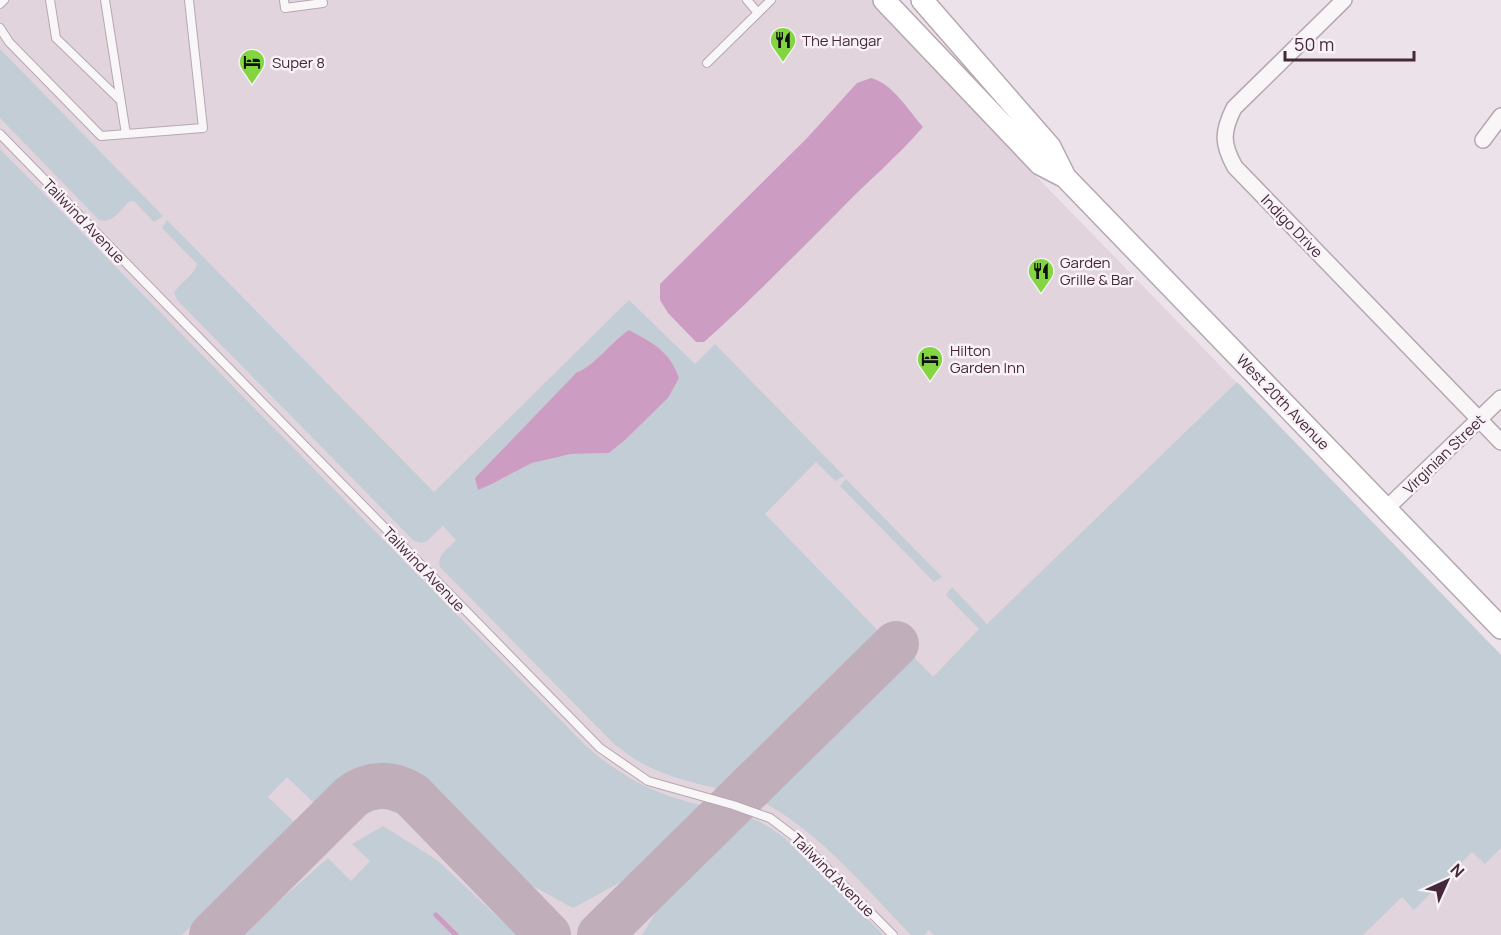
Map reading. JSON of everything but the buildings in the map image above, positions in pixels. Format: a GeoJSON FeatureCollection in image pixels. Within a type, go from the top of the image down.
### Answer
{"type":"FeatureCollection","features":[{"type":"Feature","properties":{"kind":"main road","name":"West 20th Avenue"},"geometry":{"type":"LineString","coordinates":[[884,0],[1040,164],[1065,177]]}},
{"type":"Feature","properties":{"kind":"main road","name":"West 20th Avenue"},"geometry":{"type":"LineString","coordinates":[[922,0],[1050,147],[1065,177],[1501,628]]}},
{"type":"Feature","properties":{"kind":"street","name":"Indigo Drive"},"geometry":{"type":"LineString","coordinates":[[1344,0],[1234,108],[1226,123],[1224,136],[1227,153],[1235,167],[1501,442]]}},
{"type":"Feature","properties":{"kind":"street"},"geometry":{"type":"LineString","coordinates":[[1483,140],[1501,116]]}},
{"type":"Feature","properties":{"kind":"street","name":"Virginian Street"},"geometry":{"type":"LineString","coordinates":[[1386,509],[1501,398]]}},
{"type":"Feature","properties":{"kind":"lane"},"geometry":{"type":"LineString","coordinates":[[0,4],[4,0]]}},
{"type":"Feature","properties":{"kind":"lane"},"geometry":{"type":"LineString","coordinates":[[50,0],[56,38],[121,100]]}},
{"type":"Feature","properties":{"kind":"lane"},"geometry":{"type":"LineString","coordinates":[[105,0],[126,134]]}},
{"type":"Feature","properties":{"kind":"lane"},"geometry":{"type":"LineString","coordinates":[[0,28],[9,42],[101,136],[203,128],[189,0]]}},
{"type":"Feature","properties":{"kind":"lane"},"geometry":{"type":"LineString","coordinates":[[284,0],[285,8],[323,3],[322,0]]}},
{"type":"Feature","properties":{"kind":"lane"},"geometry":{"type":"LineString","coordinates":[[747,0],[758,13]]}},
{"type":"Feature","properties":{"kind":"lane"},"geometry":{"type":"LineString","coordinates":[[707,63],[771,0]]}},
{"type":"Feature","properties":{"kind":"lane","name":"Tailwind Avenue"},"geometry":{"type":"LineString","coordinates":[[0,134],[600,748],[648,781],[770,818],[799,840],[893,935]]}},
{"type":"Feature","properties":{"kind":"shaded area"},"geometry":{"type":"Polygon","coordinates":[[[0,0],[872,0],[1037,177],[1501,655],[1501,935],[0,935],[0,0]]]}},
{"type":"Feature","properties":{"kind":"shaded area"},"geometry":{"type":"Polygon","coordinates":[[[0,49],[163,216],[154,222],[134,201],[130,201],[112,218],[99,220],[0,118],[0,49]]]}},
{"type":"Feature","properties":{"kind":"shaded area"},"geometry":{"type":"Polygon","coordinates":[[[871,78],[893,91],[923,127],[739,310],[704,342],[696,342],[668,313],[660,300],[660,284],[808,137],[857,83],[871,78]]]}},
{"type":"Feature","properties":{"kind":"shaded area"},"geometry":{"type":"Polygon","coordinates":[[[0,149],[586,746],[615,769],[643,785],[673,797],[709,807],[630,877],[573,908],[522,880],[424,780],[405,769],[382,764],[361,769],[342,777],[316,805],[287,777],[268,797],[295,823],[182,935],[0,935],[0,149]]]}},
{"type":"Feature","properties":{"kind":"shaded area"},"geometry":{"type":"Polygon","coordinates":[[[167,220],[434,492],[629,300],[695,364],[715,344],[844,476],[835,481],[816,462],[765,514],[886,639],[728,790],[684,780],[641,763],[614,744],[440,567],[441,555],[456,540],[443,526],[427,541],[422,543],[414,541],[178,301],[174,293],[193,272],[197,264],[162,228],[167,220]],[[629,330],[589,366],[577,372],[508,444],[478,489],[493,484],[532,463],[571,454],[609,453],[668,398],[679,378],[671,361],[660,349],[629,330]]]}},
{"type":"Feature","properties":{"kind":"shaded area"},"geometry":{"type":"Polygon","coordinates":[[[629,330],[660,349],[671,361],[679,378],[668,398],[609,453],[571,454],[532,463],[478,490],[475,478],[577,372],[589,366],[629,330]]]}},
{"type":"Feature","properties":{"kind":"shaded area"},"geometry":{"type":"Polygon","coordinates":[[[1237,382],[1501,655],[1501,848],[1485,864],[1472,852],[1414,910],[1402,897],[1363,935],[934,935],[929,930],[924,935],[911,935],[821,844],[801,827],[759,800],[908,651],[933,677],[979,629],[946,595],[952,587],[987,624],[1237,382]]]}},
{"type":"Feature","properties":{"kind":"shaded area"},"geometry":{"type":"Polygon","coordinates":[[[846,479],[942,577],[934,582],[840,486],[846,479]]]}},
{"type":"Feature","properties":{"kind":"shaded area"},"geometry":{"type":"Polygon","coordinates":[[[744,816],[779,834],[798,849],[883,935],[642,935],[657,910],[744,816]]]}},
{"type":"Feature","properties":{"kind":"shaded area"},"geometry":{"type":"Polygon","coordinates":[[[383,826],[437,860],[517,935],[245,935],[270,909],[328,858],[351,881],[370,861],[352,844],[383,826]]]}},
{"type":"Feature","properties":{"kind":"waterway"},"geometry":{"type":"LineString","coordinates":[[436,915],[456,935]]}},
{"type":"Feature","properties":{"kind":"taxiway"},"geometry":{"type":"LineString","coordinates":[[600,935],[896,644]]}},
{"type":"Feature","properties":{"kind":"taxiway"},"geometry":{"type":"LineString","coordinates":[[212,935],[351,797],[366,789],[381,786],[397,788],[412,795],[548,935]]}},
{"type":"Feature","properties":{"kind":"place","name":"The Hangar"},"geometry":{"type":"Point","coordinates":[783,63]}},
{"type":"Feature","properties":{"kind":"place","name":"Super 8"},"geometry":{"type":"Point","coordinates":[252,85]}},
{"type":"Feature","properties":{"kind":"place","name":"Garden Grille & Bar"},"geometry":{"type":"Point","coordinates":[1041,294]}},
{"type":"Feature","properties":{"kind":"place","name":"Hilton Garden Inn"},"geometry":{"type":"Point","coordinates":[930,382]}}]}
